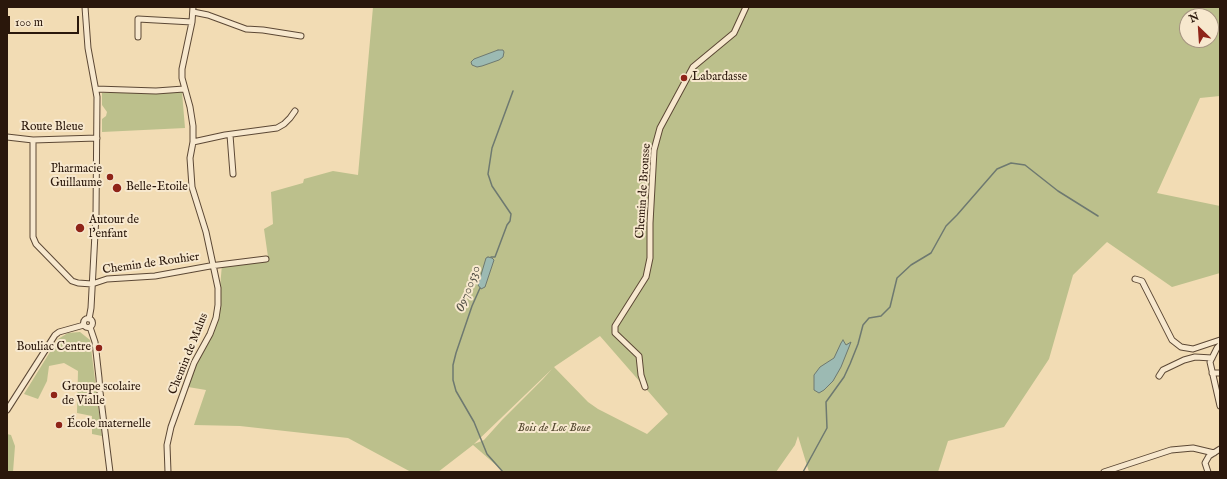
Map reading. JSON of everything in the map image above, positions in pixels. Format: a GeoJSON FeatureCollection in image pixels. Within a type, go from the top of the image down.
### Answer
{"type":"FeatureCollection","features":[{"type":"Feature","properties":{"kind":"street"},"geometry":{"type":"LineString","coordinates":[[84,325],[85,320],[88,319],[91,308],[96,215],[97,138],[96,89],[88,48],[85,7]]}},
{"type":"Feature","properties":{"kind":"street","name":"Chemin de Brousse"},"geometry":{"type":"LineString","coordinates":[[645,387],[640,375],[639,356],[615,333],[615,326],[646,277],[650,258],[650,223],[654,150],[660,128],[693,67],[734,33],[746,7]]}},
{"type":"Feature","properties":{"kind":"street"},"geometry":{"type":"LineString","coordinates":[[193,10],[246,29],[301,36]]}},
{"type":"Feature","properties":{"kind":"street","name":"Chemin de Malus"},"geometry":{"type":"LineString","coordinates":[[168,472],[167,445],[171,427],[194,363],[210,334],[216,318],[218,304],[218,288],[206,232],[192,187],[190,158],[193,142],[193,126],[182,78],[182,69],[192,22],[193,10]]}},
{"type":"Feature","properties":{"kind":"street"},"geometry":{"type":"LineString","coordinates":[[138,37],[138,19],[192,22]]}},
{"type":"Feature","properties":{"kind":"street"},"geometry":{"type":"LineString","coordinates":[[96,89],[156,91],[184,89]]}},
{"type":"Feature","properties":{"kind":"street"},"geometry":{"type":"LineString","coordinates":[[193,142],[277,128],[284,124],[295,110]]}},
{"type":"Feature","properties":{"kind":"street"},"geometry":{"type":"LineString","coordinates":[[230,135],[232,174]]}},
{"type":"Feature","properties":{"kind":"street","name":"Route Bleue"},"geometry":{"type":"LineString","coordinates":[[7,137],[33,140],[97,138]]}},
{"type":"Feature","properties":{"kind":"street"},"geometry":{"type":"LineString","coordinates":[[33,140],[33,237],[36,244],[72,281],[92,284]]}},
{"type":"Feature","properties":{"kind":"street"},"geometry":{"type":"LineString","coordinates":[[213,265],[266,259]]}},
{"type":"Feature","properties":{"kind":"street","name":"Chemin de Rouhier"},"geometry":{"type":"LineString","coordinates":[[92,284],[107,279],[155,276],[213,265]]}},
{"type":"Feature","properties":{"kind":"street"},"geometry":{"type":"LineString","coordinates":[[1135,279],[1142,281],[1172,340],[1181,347],[1193,349],[1220,340]]}},
{"type":"Feature","properties":{"kind":"street"},"geometry":{"type":"LineString","coordinates":[[88,319],[92,322],[90,327],[95,342],[110,472]]}},
{"type":"Feature","properties":{"kind":"street"},"geometry":{"type":"LineString","coordinates":[[7,410],[55,335],[59,332],[84,325],[86,327],[90,327]]}},
{"type":"Feature","properties":{"kind":"street"},"geometry":{"type":"LineString","coordinates":[[1220,345],[1210,362],[1220,406]]}},
{"type":"Feature","properties":{"kind":"street"},"geometry":{"type":"LineString","coordinates":[[1204,346],[1210,350],[1213,357]]}},
{"type":"Feature","properties":{"kind":"street"},"geometry":{"type":"LineString","coordinates":[[1159,376],[1163,370],[1195,356],[1213,357]]}},
{"type":"Feature","properties":{"kind":"street"},"geometry":{"type":"LineString","coordinates":[[1212,373],[1220,373]]}},
{"type":"Feature","properties":{"kind":"street"},"geometry":{"type":"LineString","coordinates":[[1104,472],[1171,450],[1193,448],[1214,453]]}},
{"type":"Feature","properties":{"kind":"street"},"geometry":{"type":"LineString","coordinates":[[1208,472],[1205,463],[1209,456],[1220,449]]}},
{"type":"Feature","properties":{"kind":"green space","name":"Bois de Loc Boue"},"geometry":{"type":"Polygon","coordinates":[[[373,7],[1220,7],[1220,96],[1200,98],[1157,193],[1220,206],[1220,273],[1172,287],[1107,242],[1073,275],[1049,359],[1004,427],[948,441],[938,472],[809,472],[798,436],[795,445],[776,472],[504,472],[473,445],[438,472],[411,472],[348,438],[240,426],[194,425],[206,390],[188,387],[196,364],[217,324],[222,264],[268,257],[264,229],[273,224],[271,192],[303,183],[304,179],[333,171],[358,175],[373,7]],[[600,336],[554,367],[588,402],[598,409],[647,434],[668,414],[600,336]],[[552,369],[474,444],[484,440],[552,369]]]}},
{"type":"Feature","properties":{"kind":"green space"},"geometry":{"type":"Polygon","coordinates":[[[182,92],[185,128],[102,132],[102,119],[106,116],[107,112],[102,105],[102,93],[182,92]]]}},
{"type":"Feature","properties":{"kind":"green space"},"geometry":{"type":"Polygon","coordinates":[[[80,332],[90,340],[102,436],[92,434],[92,416],[77,413],[78,371],[64,363],[49,366],[47,381],[38,399],[24,394],[58,339],[68,333],[80,332]]]}},
{"type":"Feature","properties":{"kind":"green space"},"geometry":{"type":"Polygon","coordinates":[[[7,434],[11,435],[15,446],[13,472],[7,472],[7,434]]]}},
{"type":"Feature","properties":{"kind":"water"},"geometry":{"type":"Polygon","coordinates":[[[498,50],[503,50],[504,52],[503,57],[499,60],[477,67],[472,65],[471,62],[474,59],[498,50]]]}},
{"type":"Feature","properties":{"kind":"water"},"geometry":{"type":"Polygon","coordinates":[[[488,257],[494,260],[485,287],[481,289],[478,285],[486,258],[488,257]]]}},
{"type":"Feature","properties":{"kind":"water"},"geometry":{"type":"Polygon","coordinates":[[[843,340],[846,345],[851,342],[841,367],[833,381],[819,393],[814,390],[814,375],[820,367],[834,358],[843,340]]]}},
{"type":"Feature","properties":{"kind":"waterway","name":"O9700530"},"geometry":{"type":"LineString","coordinates":[[491,257],[495,257],[507,225],[510,221],[511,214],[492,186],[488,174],[492,148],[513,91]]}},
{"type":"Feature","properties":{"kind":"waterway"},"geometry":{"type":"LineString","coordinates":[[803,472],[827,428],[826,402],[844,377],[858,344],[863,325],[869,318],[881,316],[890,307],[897,278],[911,265],[931,253],[946,226],[997,169],[1011,163],[1025,165],[1058,191],[1098,216]]}},
{"type":"Feature","properties":{"kind":"waterway","name":"O9700530"},"geometry":{"type":"LineString","coordinates":[[480,288],[472,306],[456,353],[453,365],[453,380],[456,391],[474,422],[487,454],[503,472]]}},
{"type":"Feature","properties":{"kind":"place","name":"Labardasse"},"geometry":{"type":"Point","coordinates":[684,78]}},
{"type":"Feature","properties":{"kind":"place","name":"Pharmacie Guillaume"},"geometry":{"type":"Point","coordinates":[110,177]}},
{"type":"Feature","properties":{"kind":"place","name":"Belle-Etoile"},"geometry":{"type":"Point","coordinates":[117,188]}},
{"type":"Feature","properties":{"kind":"place","name":"Autour de l'enfant"},"geometry":{"type":"Point","coordinates":[80,228]}},
{"type":"Feature","properties":{"kind":"place","name":"Bouliac Centre"},"geometry":{"type":"Point","coordinates":[99,348]}},
{"type":"Feature","properties":{"kind":"place","name":"Groupe scolaire de Vialle"},"geometry":{"type":"Point","coordinates":[54,395]}},
{"type":"Feature","properties":{"kind":"place","name":"École maternelle"},"geometry":{"type":"Point","coordinates":[59,425]}}]}
